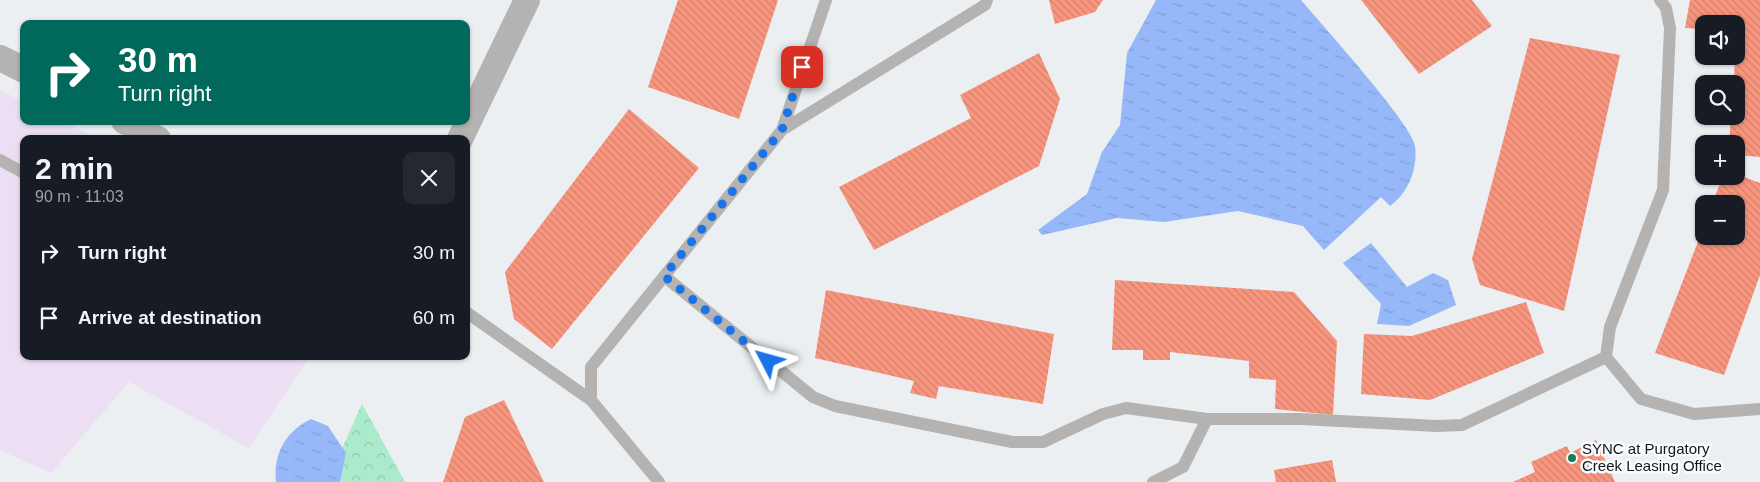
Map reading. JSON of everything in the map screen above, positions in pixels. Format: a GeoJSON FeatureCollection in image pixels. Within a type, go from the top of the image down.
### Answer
{"type":"FeatureCollection","features":[{"type":"Feature","properties":{"kind":"street"},"geometry":{"type":"LineString","coordinates":[[470,118],[527,0]]}},
{"type":"Feature","properties":{"kind":"street"},"geometry":{"type":"LineString","coordinates":[[0,58],[20,68]]}},
{"type":"Feature","properties":{"kind":"street"},"geometry":{"type":"LineString","coordinates":[[132,125],[150,135]]}},
{"type":"Feature","properties":{"kind":"lane"},"geometry":{"type":"LineString","coordinates":[[782,130],[826,0]]}},
{"type":"Feature","properties":{"kind":"lane"},"geometry":{"type":"LineString","coordinates":[[591,400],[591,367],[782,130],[985,6],[987,0]]}},
{"type":"Feature","properties":{"kind":"lane"},"geometry":{"type":"LineString","coordinates":[[1660,0],[1666,8],[1670,28],[1663,190],[1610,327],[1606,357],[1641,399],[1694,414],[1760,409]]}},
{"type":"Feature","properties":{"kind":"lane"},"geometry":{"type":"LineString","coordinates":[[0,160],[20,171]]}},
{"type":"Feature","properties":{"kind":"lane"},"geometry":{"type":"LineString","coordinates":[[664,276],[813,397],[835,406],[1012,442],[1043,442],[1103,414],[1126,408],[1207,419],[1300,419],[1437,426],[1462,425],[1606,357]]}},
{"type":"Feature","properties":{"kind":"lane"},"geometry":{"type":"LineString","coordinates":[[470,315],[591,400],[659,482]]}},
{"type":"Feature","properties":{"kind":"lane"},"geometry":{"type":"LineString","coordinates":[[1153,482],[1183,467],[1207,419]]}},
{"type":"Feature","properties":{"kind":"shaded area"},"geometry":{"type":"Polygon","coordinates":[[[0,90],[20,100],[20,125],[71,125],[90,135],[20,135],[20,360],[307,360],[249,448],[129,382],[51,473],[0,450],[0,90]]]}},
{"type":"Feature","properties":{"kind":"green space"},"geometry":{"type":"Polygon","coordinates":[[[362,404],[405,482],[327,482],[362,404]]]}},
{"type":"Feature","properties":{"kind":"water"},"geometry":{"type":"Polygon","coordinates":[[[1156,0],[1301,0],[1383,97],[1410,135],[1415,146],[1415,163],[1410,180],[1402,194],[1390,206],[1381,197],[1324,250],[1303,226],[1238,211],[1164,222],[1117,218],[1042,235],[1038,230],[1087,194],[1102,152],[1120,125],[1127,53],[1156,0]]]}},
{"type":"Feature","properties":{"kind":"water"},"geometry":{"type":"Polygon","coordinates":[[[1371,243],[1407,287],[1433,273],[1448,280],[1456,305],[1409,326],[1377,324],[1381,304],[1343,263],[1371,243]]]}},
{"type":"Feature","properties":{"kind":"water"},"geometry":{"type":"Polygon","coordinates":[[[311,419],[328,426],[346,453],[340,482],[276,482],[277,462],[283,444],[295,430],[311,419]]]}},
{"type":"Feature","properties":{"kind":"building"},"geometry":{"type":"Polygon","coordinates":[[[678,0],[778,0],[739,119],[648,87],[678,0]]]}},
{"type":"Feature","properties":{"kind":"building"},"geometry":{"type":"Polygon","coordinates":[[[1049,0],[1103,0],[1095,12],[1055,24],[1049,0]]]}},
{"type":"Feature","properties":{"kind":"building"},"geometry":{"type":"Polygon","coordinates":[[[1361,0],[1472,0],[1492,26],[1419,74],[1361,0]]]}},
{"type":"Feature","properties":{"kind":"building"},"geometry":{"type":"Polygon","coordinates":[[[1690,0],[1760,0],[1760,157],[1745,156],[1745,135],[1730,135],[1730,125],[1745,125],[1745,75],[1734,75],[1735,65],[1745,65],[1745,15],[1695,15],[1695,29],[1685,28],[1690,0]]]}},
{"type":"Feature","properties":{"kind":"building"},"geometry":{"type":"Polygon","coordinates":[[[1530,38],[1620,55],[1564,311],[1480,285],[1472,259],[1530,38]]]}},
{"type":"Feature","properties":{"kind":"building"},"geometry":{"type":"Polygon","coordinates":[[[1039,53],[1060,99],[1039,166],[874,250],[839,187],[971,118],[960,95],[1039,53]]]}},
{"type":"Feature","properties":{"kind":"building"},"geometry":{"type":"Polygon","coordinates":[[[629,109],[699,168],[552,349],[514,319],[505,272],[629,109]]]}},
{"type":"Feature","properties":{"kind":"building"},"geometry":{"type":"Polygon","coordinates":[[[1745,177],[1760,183],[1760,275],[1724,375],[1655,353],[1697,245],[1745,245],[1745,195],[1716,195],[1719,185],[1745,185],[1745,177]]]}},
{"type":"Feature","properties":{"kind":"building"},"geometry":{"type":"Polygon","coordinates":[[[1115,280],[1294,292],[1337,341],[1333,415],[1275,409],[1276,380],[1249,378],[1249,361],[1170,352],[1170,360],[1143,360],[1143,350],[1112,350],[1115,280]]]}},
{"type":"Feature","properties":{"kind":"building"},"geometry":{"type":"Polygon","coordinates":[[[826,290],[1054,334],[1043,404],[939,386],[936,399],[910,393],[914,381],[815,358],[826,290]]]}},
{"type":"Feature","properties":{"kind":"building"},"geometry":{"type":"Polygon","coordinates":[[[1526,302],[1544,353],[1430,400],[1361,394],[1364,334],[1412,336],[1526,302]]]}},
{"type":"Feature","properties":{"kind":"building"},"geometry":{"type":"Polygon","coordinates":[[[504,400],[544,482],[443,482],[465,417],[504,400]]]}},
{"type":"Feature","properties":{"kind":"building","name":"SYNC at Purgatory Creek Leasing Office"},"geometry":{"type":"Polygon","coordinates":[[[1596,440],[1615,482],[1513,482],[1535,472],[1531,462],[1567,446],[1570,453],[1596,440]]]}},
{"type":"Feature","properties":{"kind":"building"},"geometry":{"type":"Polygon","coordinates":[[[1332,460],[1336,482],[1276,482],[1274,470],[1332,460]]]}},
{"type":"Feature","properties":{"kind":"place","name":"SYNC at Purgatory Creek Leasing Office"},"geometry":{"type":"Point","coordinates":[1572,458]}},
{"type":"Feature","properties":{"kind":"route"},"geometry":{"type":"LineString","coordinates":[[768,361],[664,276],[782,130],[802,67]]}}]}
